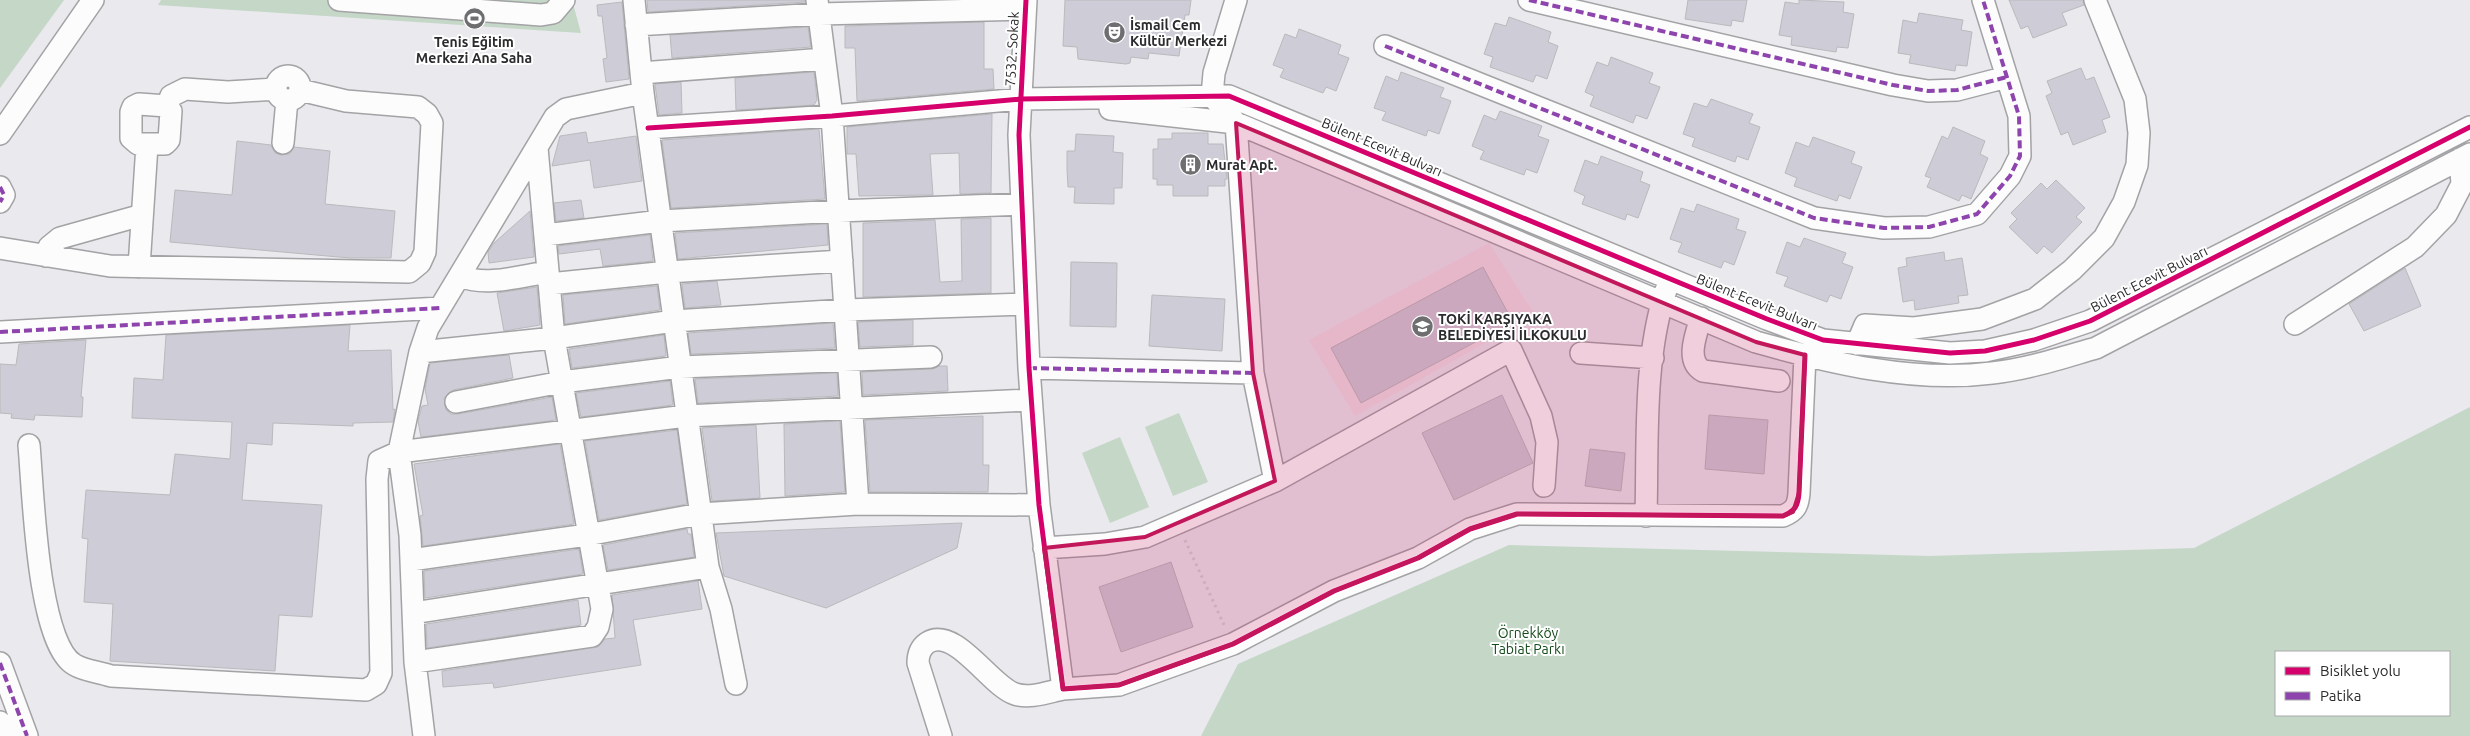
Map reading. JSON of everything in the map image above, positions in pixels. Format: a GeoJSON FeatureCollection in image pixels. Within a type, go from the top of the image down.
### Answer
{"type":"FeatureCollection","features":[{"type":"Feature","properties":{"kind":"street"},"geometry":{"type":"LineString","coordinates":[[0,134],[93,0]]}},
{"type":"Feature","properties":{"kind":"street"},"geometry":{"type":"LineString","coordinates":[[339,0],[541,15],[553,13],[564,0]]}},
{"type":"Feature","properties":{"kind":"street"},"geometry":{"type":"LineString","coordinates":[[634,0],[642,83],[700,514],[708,567],[720,609],[736,684]]}},
{"type":"Feature","properties":{"kind":"street"},"geometry":{"type":"LineString","coordinates":[[1236,0],[1214,72],[1212,96],[1236,122],[1253,373],[1275,481]]}},
{"type":"Feature","properties":{"kind":"street"},"geometry":{"type":"LineString","coordinates":[[1530,0],[1893,85],[1928,91],[1957,90],[2007,77]]}},
{"type":"Feature","properties":{"kind":"street"},"geometry":{"type":"LineString","coordinates":[[1385,46],[1814,218],[1884,228],[1929,227],[1977,214],[2010,176],[2020,156],[2019,116],[1983,0]]}},
{"type":"Feature","properties":{"kind":"street"},"geometry":{"type":"LineString","coordinates":[[1856,344],[1865,325],[1914,328],[1982,319],[2035,299],[2072,270],[2104,238],[2124,202],[2137,164],[2140,133],[2134,100],[2095,0]]}},
{"type":"Feature","properties":{"kind":"street"},"geometry":{"type":"LineString","coordinates":[[636,25],[818,7],[1025,5]]}},
{"type":"Feature","properties":{"kind":"street","name":"7532. Sokak"},"geometry":{"type":"LineString","coordinates":[[1025,5],[1018,135],[1028,368],[1039,504],[1064,689]]}},
{"type":"Feature","properties":{"kind":"street"},"geometry":{"type":"LineString","coordinates":[[818,7],[832,116],[854,408],[858,504]]}},
{"type":"Feature","properties":{"kind":"street"},"geometry":{"type":"LineString","coordinates":[[424,736],[415,662],[410,535],[399,452],[420,352],[428,328],[555,117],[566,109],[642,83],[824,59]]}},
{"type":"Feature","properties":{"kind":"street"},"geometry":{"type":"LineString","coordinates":[[0,248],[110,266],[387,273],[409,272],[420,263],[425,252],[432,123],[430,118],[418,107],[346,101],[288,93],[185,89],[171,96],[167,106]]}},
{"type":"Feature","properties":{"kind":"street"},"geometry":{"type":"LineString","coordinates":[[283,143],[288,93]]}},
{"type":"Feature","properties":{"kind":"street","name":"Bülent Ecevit Bulvarı"},"geometry":{"type":"LineString","coordinates":[[1020,98],[1229,96],[1669,279],[1823,340],[1950,354],[1985,351],[2034,340],[2090,321],[2470,128]]}},
{"type":"Feature","properties":{"kind":"street"},"geometry":{"type":"LineString","coordinates":[[648,128],[832,116],[1020,98],[1236,122],[1756,342],[1844,364],[1931,375],[1981,374],[2032,367],[2096,348],[2465,157]]}},
{"type":"Feature","properties":{"kind":"street"},"geometry":{"type":"LineString","coordinates":[[139,104],[167,106],[171,111],[169,140],[163,145],[138,144],[131,138],[132,109],[139,104]]}},
{"type":"Feature","properties":{"kind":"street"},"geometry":{"type":"LineString","coordinates":[[139,267],[147,144]]}},
{"type":"Feature","properties":{"kind":"street"},"geometry":{"type":"LineString","coordinates":[[415,662],[592,636],[598,627],[602,609],[554,338],[537,148]]}},
{"type":"Feature","properties":{"kind":"street"},"geometry":{"type":"LineString","coordinates":[[2295,324],[2415,247],[2446,215],[2462,184],[2465,157]]}},
{"type":"Feature","properties":{"kind":"street"},"geometry":{"type":"LineString","coordinates":[[0,187],[4,195],[0,202]]}},
{"type":"Feature","properties":{"kind":"street"},"geometry":{"type":"LineString","coordinates":[[545,235],[661,222],[838,211],[1022,204]]}},
{"type":"Feature","properties":{"kind":"street"},"geometry":{"type":"LineString","coordinates":[[46,256],[49,246],[60,238],[142,215]]}},
{"type":"Feature","properties":{"kind":"street"},"geometry":{"type":"LineString","coordinates":[[460,276],[470,280],[483,281],[842,261]]}},
{"type":"Feature","properties":{"kind":"street"},"geometry":{"type":"LineString","coordinates":[[1646,516],[1650,379],[1662,302],[1669,279]]}},
{"type":"Feature","properties":{"kind":"street"},"geometry":{"type":"LineString","coordinates":[[420,352],[554,338],[674,321],[846,310],[1026,304]]}},
{"type":"Feature","properties":{"kind":"street"},"geometry":{"type":"LineString","coordinates":[[0,332],[440,308]]}},
{"type":"Feature","properties":{"kind":"street"},"geometry":{"type":"LineString","coordinates":[[1701,318],[1693,354],[1695,365],[1698,368],[1703,371],[1779,381]]}},
{"type":"Feature","properties":{"kind":"street"},"geometry":{"type":"LineString","coordinates":[[1044,548],[1105,544],[1145,537],[1275,481],[1511,350],[1541,416],[1547,442],[1544,486]]}},
{"type":"Feature","properties":{"kind":"street"},"geometry":{"type":"LineString","coordinates":[[1581,353],[1653,358]]}},
{"type":"Feature","properties":{"kind":"street"},"geometry":{"type":"LineString","coordinates":[[941,736],[918,663],[920,651],[929,642],[935,640],[948,642],[981,666],[1005,690],[1014,694],[1029,696],[1064,689],[1119,685],[1232,644],[1334,591],[1418,558],[1470,529],[1517,514],[1783,516],[1793,512],[1798,505],[1799,493],[1805,355]]}},
{"type":"Feature","properties":{"kind":"street"},"geometry":{"type":"LineString","coordinates":[[456,402],[562,382],[680,367],[932,357]]}},
{"type":"Feature","properties":{"kind":"street"},"geometry":{"type":"LineString","coordinates":[[1028,368],[1253,373]]}},
{"type":"Feature","properties":{"kind":"street"},"geometry":{"type":"LineString","coordinates":[[29,445],[44,602],[53,633],[62,650],[74,665],[111,676],[366,690],[376,684],[381,673],[377,479],[379,461],[399,452],[686,416],[1031,400]]}},
{"type":"Feature","properties":{"kind":"street"},"geometry":{"type":"LineString","coordinates":[[411,560],[588,535],[700,514],[858,504],[1039,504]]}},
{"type":"Feature","properties":{"kind":"street"},"geometry":{"type":"LineString","coordinates":[[413,613],[708,567]]}},
{"type":"Feature","properties":{"kind":"street"},"geometry":{"type":"LineString","coordinates":[[0,663],[27,736]]}},
{"type":"Feature","properties":{"kind":"street"},"geometry":{"type":"LineString","coordinates":[[0,722],[4,736]]}},
{"type":"Feature","properties":{"kind":"path"},"geometry":{"type":"LineString","coordinates":[[1177,523],[1232,644]]}},
{"type":"Feature","properties":{"kind":"highlighted area"},"geometry":{"type":"Polygon","coordinates":[[[1236,123],[1756,342],[1805,355],[1799,493],[1793,512],[1783,516],[1517,514],[1470,529],[1418,558],[1334,591],[1233,644],[1119,685],[1063,689],[1044,548],[1145,537],[1275,481],[1253,373],[1236,123]]]}},
{"type":"Feature","properties":{"kind":"shaded area","name":"TOKİ KARŞIYAKA BELEDİYESİ İLKOKULU"},"geometry":{"type":"Polygon","coordinates":[[[1489,243],[1535,315],[1355,416],[1309,340],[1489,243]]]}},
{"type":"Feature","properties":{"kind":"green space"},"geometry":{"type":"Polygon","coordinates":[[[0,0],[64,0],[0,88],[0,0]]]}},
{"type":"Feature","properties":{"kind":"green space","name":"Tenis Eğitim Merkezi Ana Saha"},"geometry":{"type":"Polygon","coordinates":[[[161,0],[572,0],[581,33],[158,5],[161,0]]]}},
{"type":"Feature","properties":{"kind":"green space","name":"Örnekköy Tabiat Parkı"},"geometry":{"type":"Polygon","coordinates":[[[2470,407],[2470,736],[1201,736],[1238,664],[1509,545],[1930,556],[2194,548],[2470,407]]]}},
{"type":"Feature","properties":{"kind":"green space"},"geometry":{"type":"Polygon","coordinates":[[[1179,413],[1208,482],[1173,496],[1145,427],[1179,413]]]}},
{"type":"Feature","properties":{"kind":"green space"},"geometry":{"type":"Polygon","coordinates":[[[1120,437],[1149,507],[1110,523],[1082,453],[1120,437]]]}},
{"type":"Feature","properties":{"kind":"building"},"geometry":{"type":"Polygon","coordinates":[[[647,0],[805,0],[805,2],[648,12],[647,0]]]}},
{"type":"Feature","properties":{"kind":"building","name":"İsmail Cem Kültür Merkezi"},"geometry":{"type":"Polygon","coordinates":[[[1065,0],[1191,0],[1189,15],[1185,15],[1179,56],[1149,53],[1148,59],[1131,57],[1130,63],[1126,64],[1078,59],[1077,47],[1063,46],[1065,0]]]}},
{"type":"Feature","properties":{"kind":"building"},"geometry":{"type":"Polygon","coordinates":[[[1688,0],[1747,0],[1743,22],[1732,20],[1731,26],[1685,19],[1688,0]]]}},
{"type":"Feature","properties":{"kind":"building"},"geometry":{"type":"Polygon","coordinates":[[[1799,0],[1844,2],[1843,12],[1854,14],[1848,48],[1837,47],[1836,52],[1791,45],[1792,37],[1779,35],[1785,2],[1799,4],[1799,0]]]}},
{"type":"Feature","properties":{"kind":"building"},"geometry":{"type":"Polygon","coordinates":[[[2009,0],[2083,0],[2084,5],[2062,13],[2067,25],[2033,38],[2028,26],[2021,29],[2009,0]]]}},
{"type":"Feature","properties":{"kind":"building"},"geometry":{"type":"Polygon","coordinates":[[[622,2],[629,79],[606,82],[603,59],[607,58],[602,16],[598,16],[597,5],[622,2]]]}},
{"type":"Feature","properties":{"kind":"building"},"geometry":{"type":"Polygon","coordinates":[[[1919,13],[1963,20],[1961,30],[1972,32],[1967,66],[1956,65],[1955,71],[1909,63],[1911,55],[1898,53],[1903,20],[1917,23],[1919,13]]]}},
{"type":"Feature","properties":{"kind":"building"},"geometry":{"type":"Polygon","coordinates":[[[1509,17],[1551,32],[1548,42],[1558,46],[1547,79],[1536,75],[1533,82],[1490,67],[1493,57],[1484,54],[1495,23],[1506,26],[1509,17]]]}},
{"type":"Feature","properties":{"kind":"building"},"geometry":{"type":"Polygon","coordinates":[[[984,22],[984,69],[993,69],[994,89],[857,101],[855,48],[845,48],[845,26],[984,22]]]}},
{"type":"Feature","properties":{"kind":"building"},"geometry":{"type":"Polygon","coordinates":[[[808,27],[811,47],[672,58],[670,35],[808,27]]]}},
{"type":"Feature","properties":{"kind":"building"},"geometry":{"type":"Polygon","coordinates":[[[1299,29],[1341,45],[1338,54],[1349,58],[1336,91],[1326,87],[1323,93],[1280,77],[1284,69],[1273,65],[1285,34],[1296,38],[1299,29]]]}},
{"type":"Feature","properties":{"kind":"building"},"geometry":{"type":"Polygon","coordinates":[[[1611,57],[1653,73],[1649,83],[1660,87],[1647,119],[1636,115],[1633,123],[1590,106],[1594,96],[1585,92],[1597,62],[1608,66],[1611,57]]]}},
{"type":"Feature","properties":{"kind":"building"},"geometry":{"type":"Polygon","coordinates":[[[2081,68],[2086,80],[2094,77],[2110,117],[2102,120],[2106,132],[2073,145],[2068,132],[2061,135],[2046,96],[2052,93],[2047,81],[2081,68]]]}},
{"type":"Feature","properties":{"kind":"building"},"geometry":{"type":"Polygon","coordinates":[[[814,72],[817,100],[814,105],[736,110],[735,78],[814,72]]]}},
{"type":"Feature","properties":{"kind":"building"},"geometry":{"type":"Polygon","coordinates":[[[1401,72],[1444,88],[1440,97],[1451,101],[1439,134],[1428,130],[1426,136],[1382,120],[1386,112],[1374,108],[1386,76],[1398,81],[1401,72]]]}},
{"type":"Feature","properties":{"kind":"building"},"geometry":{"type":"Polygon","coordinates":[[[681,82],[682,113],[659,115],[655,84],[681,82]]]}},
{"type":"Feature","properties":{"kind":"building"},"geometry":{"type":"Polygon","coordinates":[[[1711,99],[1753,114],[1749,123],[1760,127],[1748,160],[1737,156],[1735,162],[1692,146],[1695,138],[1683,134],[1694,103],[1707,107],[1711,99]]]}},
{"type":"Feature","properties":{"kind":"building"},"geometry":{"type":"Polygon","coordinates":[[[1500,111],[1542,126],[1538,136],[1549,140],[1537,173],[1526,169],[1524,175],[1480,159],[1484,151],[1472,146],[1484,115],[1496,120],[1500,111]]]}},
{"type":"Feature","properties":{"kind":"building"},"geometry":{"type":"Polygon","coordinates":[[[992,114],[991,193],[960,194],[959,153],[930,154],[933,195],[859,196],[856,154],[847,154],[847,127],[992,114]]]}},
{"type":"Feature","properties":{"kind":"building"},"geometry":{"type":"Polygon","coordinates":[[[1953,127],[1985,141],[1980,154],[1988,158],[1971,199],[1962,195],[1959,201],[1927,187],[1931,178],[1925,176],[1942,136],[1948,139],[1953,127]]]}},
{"type":"Feature","properties":{"kind":"building"},"geometry":{"type":"Polygon","coordinates":[[[819,129],[825,199],[671,208],[662,140],[819,129]]]}},
{"type":"Feature","properties":{"kind":"building"},"geometry":{"type":"Polygon","coordinates":[[[586,132],[588,143],[636,136],[642,181],[594,188],[590,160],[552,166],[560,136],[586,132]]]}},
{"type":"Feature","properties":{"kind":"building","name":"Murat Apt."},"geometry":{"type":"Polygon","coordinates":[[[1172,133],[1208,133],[1208,144],[1223,144],[1227,179],[1225,179],[1225,186],[1208,186],[1208,196],[1173,196],[1173,185],[1157,185],[1157,179],[1153,179],[1153,149],[1158,149],[1158,139],[1172,139],[1172,133]]]}},
{"type":"Feature","properties":{"kind":"building"},"geometry":{"type":"Polygon","coordinates":[[[1076,134],[1114,136],[1113,152],[1123,153],[1122,188],[1114,188],[1114,204],[1074,203],[1075,187],[1068,187],[1067,151],[1075,151],[1076,134]]]}},
{"type":"Feature","properties":{"kind":"building"},"geometry":{"type":"Polygon","coordinates":[[[1813,137],[1855,152],[1851,163],[1862,167],[1850,199],[1839,195],[1837,201],[1794,186],[1797,178],[1785,173],[1796,142],[1809,147],[1813,137]]]}},
{"type":"Feature","properties":{"kind":"building"},"geometry":{"type":"Polygon","coordinates":[[[237,141],[271,145],[275,153],[281,155],[289,154],[294,147],[330,151],[325,204],[395,211],[391,258],[350,258],[170,242],[175,190],[232,195],[237,141]]]}},
{"type":"Feature","properties":{"kind":"building"},"geometry":{"type":"Polygon","coordinates":[[[1601,156],[1643,172],[1640,181],[1650,185],[1638,218],[1627,214],[1625,220],[1582,204],[1585,196],[1574,191],[1585,160],[1598,165],[1601,156]]]}},
{"type":"Feature","properties":{"kind":"building"},"geometry":{"type":"Polygon","coordinates":[[[2056,180],[2085,208],[2076,217],[2082,222],[2052,253],[2044,246],[2037,254],[2009,227],[2017,219],[2011,213],[2041,183],[2047,189],[2056,180]]]}},
{"type":"Feature","properties":{"kind":"building"},"geometry":{"type":"Polygon","coordinates":[[[581,200],[584,218],[556,221],[554,203],[581,200]]]}},
{"type":"Feature","properties":{"kind":"building"},"geometry":{"type":"Polygon","coordinates":[[[1697,204],[1739,219],[1736,229],[1746,232],[1734,265],[1724,261],[1721,268],[1678,252],[1682,243],[1670,239],[1681,208],[1694,212],[1697,204]]]}},
{"type":"Feature","properties":{"kind":"building"},"geometry":{"type":"Polygon","coordinates":[[[530,211],[534,257],[489,263],[488,252],[494,243],[530,211]]]}},
{"type":"Feature","properties":{"kind":"building"},"geometry":{"type":"Polygon","coordinates":[[[991,218],[991,293],[863,297],[863,223],[935,220],[940,282],[962,281],[961,219],[991,218]]]}},
{"type":"Feature","properties":{"kind":"building"},"geometry":{"type":"Polygon","coordinates":[[[827,224],[828,245],[678,259],[675,233],[827,224]]]}},
{"type":"Feature","properties":{"kind":"building"},"geometry":{"type":"Polygon","coordinates":[[[650,235],[653,261],[603,266],[600,249],[559,254],[558,246],[650,235]]]}},
{"type":"Feature","properties":{"kind":"building"},"geometry":{"type":"Polygon","coordinates":[[[1804,238],[1846,253],[1842,263],[1853,267],[1841,299],[1830,295],[1827,302],[1784,286],[1788,277],[1776,273],[1787,242],[1800,247],[1804,238]]]}},
{"type":"Feature","properties":{"kind":"building"},"geometry":{"type":"Polygon","coordinates":[[[1944,252],[1945,261],[1962,258],[1968,295],[1958,296],[1959,303],[1915,310],[1914,300],[1903,302],[1898,268],[1907,266],[1906,258],[1944,252]]]}},
{"type":"Feature","properties":{"kind":"building"},"geometry":{"type":"Polygon","coordinates":[[[1071,262],[1117,263],[1116,327],[1070,326],[1071,262]]]}},
{"type":"Feature","properties":{"kind":"building","name":"TOKİ KARŞIYAKA BELEDİYESİ İLKOKULU"},"geometry":{"type":"Polygon","coordinates":[[[1483,267],[1513,322],[1361,403],[1331,348],[1483,267]]]}},
{"type":"Feature","properties":{"kind":"building"},"geometry":{"type":"Polygon","coordinates":[[[2405,268],[2421,306],[2364,331],[2349,304],[2405,268]]]}},
{"type":"Feature","properties":{"kind":"building"},"geometry":{"type":"Polygon","coordinates":[[[717,281],[721,305],[685,308],[682,284],[717,281]]]}},
{"type":"Feature","properties":{"kind":"building"},"geometry":{"type":"Polygon","coordinates":[[[657,286],[660,310],[565,324],[563,295],[657,286]]]}},
{"type":"Feature","properties":{"kind":"building"},"geometry":{"type":"Polygon","coordinates":[[[537,287],[540,325],[504,331],[497,293],[537,287]]]}},
{"type":"Feature","properties":{"kind":"building"},"geometry":{"type":"Polygon","coordinates":[[[1152,295],[1225,299],[1222,351],[1149,346],[1152,295]]]}},
{"type":"Feature","properties":{"kind":"building"},"geometry":{"type":"Polygon","coordinates":[[[913,320],[913,345],[860,347],[858,322],[913,320]]]}},
{"type":"Feature","properties":{"kind":"building"},"geometry":{"type":"Polygon","coordinates":[[[833,323],[835,348],[691,354],[688,333],[833,323]]]}},
{"type":"Feature","properties":{"kind":"building"},"geometry":{"type":"Polygon","coordinates":[[[350,325],[348,351],[391,350],[393,410],[395,409],[393,422],[353,423],[353,426],[273,423],[272,445],[247,443],[242,500],[322,505],[312,617],[279,615],[275,671],[110,661],[113,604],[84,602],[88,539],[82,538],[86,490],[170,495],[175,454],[230,459],[232,422],[132,418],[134,378],[163,380],[166,335],[350,325]]]}},
{"type":"Feature","properties":{"kind":"building"},"geometry":{"type":"Polygon","coordinates":[[[664,335],[666,356],[572,368],[569,349],[664,335]]]}},
{"type":"Feature","properties":{"kind":"building"},"geometry":{"type":"Polygon","coordinates":[[[86,340],[81,397],[83,397],[82,417],[35,415],[34,420],[11,418],[12,414],[0,413],[0,364],[16,365],[19,344],[86,340]]]}},
{"type":"Feature","properties":{"kind":"building"},"geometry":{"type":"Polygon","coordinates":[[[509,355],[513,378],[453,390],[444,398],[446,410],[451,414],[458,414],[552,397],[556,420],[421,437],[418,421],[422,406],[428,405],[425,389],[430,363],[509,355]]]}},
{"type":"Feature","properties":{"kind":"building"},"geometry":{"type":"Polygon","coordinates":[[[939,366],[947,366],[948,391],[863,395],[862,372],[932,369],[939,366]]]}},
{"type":"Feature","properties":{"kind":"building"},"geometry":{"type":"Polygon","coordinates":[[[837,373],[838,396],[698,403],[695,379],[837,373]]]}},
{"type":"Feature","properties":{"kind":"building"},"geometry":{"type":"Polygon","coordinates":[[[670,381],[673,405],[581,417],[576,393],[670,381]]]}},
{"type":"Feature","properties":{"kind":"building"},"geometry":{"type":"Polygon","coordinates":[[[1502,395],[1533,463],[1454,500],[1422,433],[1502,395]]]}},
{"type":"Feature","properties":{"kind":"building"},"geometry":{"type":"Polygon","coordinates":[[[1709,415],[1768,420],[1764,474],[1705,469],[1709,415]]]}},
{"type":"Feature","properties":{"kind":"building"},"geometry":{"type":"Polygon","coordinates":[[[983,416],[983,465],[989,465],[988,492],[870,492],[865,420],[983,416]]]}},
{"type":"Feature","properties":{"kind":"building"},"geometry":{"type":"Polygon","coordinates":[[[840,421],[845,492],[785,496],[784,424],[840,421]]]}},
{"type":"Feature","properties":{"kind":"building"},"geometry":{"type":"Polygon","coordinates":[[[756,425],[760,498],[712,501],[702,428],[756,425]]]}},
{"type":"Feature","properties":{"kind":"building"},"geometry":{"type":"Polygon","coordinates":[[[677,430],[687,504],[599,520],[585,441],[677,430]]]}},
{"type":"Feature","properties":{"kind":"building"},"geometry":{"type":"Polygon","coordinates":[[[560,444],[574,524],[423,546],[420,516],[423,515],[414,464],[560,444]]]}},
{"type":"Feature","properties":{"kind":"building"},"geometry":{"type":"Polygon","coordinates":[[[1590,449],[1625,453],[1621,491],[1585,486],[1590,449]]]}},
{"type":"Feature","properties":{"kind":"building"},"geometry":{"type":"Polygon","coordinates":[[[962,523],[957,548],[826,608],[724,576],[716,533],[962,523]]]}},
{"type":"Feature","properties":{"kind":"building"},"geometry":{"type":"Polygon","coordinates":[[[687,529],[688,534],[691,534],[694,557],[608,570],[603,545],[687,529]]]}},
{"type":"Feature","properties":{"kind":"building"},"geometry":{"type":"Polygon","coordinates":[[[579,549],[583,574],[425,598],[424,571],[579,549]]]}},
{"type":"Feature","properties":{"kind":"building"},"geometry":{"type":"Polygon","coordinates":[[[1171,562],[1193,627],[1121,652],[1099,587],[1171,562]]]}},
{"type":"Feature","properties":{"kind":"building"},"geometry":{"type":"Polygon","coordinates":[[[698,581],[702,609],[633,620],[641,665],[494,688],[493,683],[443,687],[442,671],[598,647],[605,639],[615,638],[612,595],[698,581]]]}},
{"type":"Feature","properties":{"kind":"building"},"geometry":{"type":"Polygon","coordinates":[[[578,600],[581,625],[427,648],[426,624],[578,600]]]}},
{"type":"Feature","properties":{"kind":"marked path"},"geometry":{"type":"LineString","coordinates":[[1529,0],[1893,85],[1928,91],[1957,90],[2007,77]]}},
{"type":"Feature","properties":{"kind":"marked path"},"geometry":{"type":"LineString","coordinates":[[1385,46],[1814,218],[1884,228],[1929,227],[1977,214],[2010,176],[2020,156],[2019,116],[1983,0]]}},
{"type":"Feature","properties":{"kind":"marked path"},"geometry":{"type":"LineString","coordinates":[[0,187],[4,195],[0,202]]}},
{"type":"Feature","properties":{"kind":"marked path"},"geometry":{"type":"LineString","coordinates":[[0,332],[440,308]]}},
{"type":"Feature","properties":{"kind":"marked path"},"geometry":{"type":"LineString","coordinates":[[1029,368],[1253,373]]}},
{"type":"Feature","properties":{"kind":"marked path"},"geometry":{"type":"LineString","coordinates":[[0,663],[27,736]]}},
{"type":"Feature","properties":{"kind":"cycle path"},"geometry":{"type":"LineString","coordinates":[[1026,0],[1019,135],[1029,368],[1039,505],[1063,689],[1119,685],[1233,644],[1334,591],[1418,558],[1470,529],[1517,514],[1783,516],[1793,510],[1799,498],[1805,355]]}},
{"type":"Feature","properties":{"kind":"cycle path"},"geometry":{"type":"LineString","coordinates":[[648,128],[832,116],[1021,99],[1229,96],[1767,319],[1823,340],[1950,353],[1985,351],[2034,340],[2090,321],[2470,127]]}},
{"type":"Feature","properties":{"kind":"place","name":"Tenis Eğitim Merkezi Ana Saha"},"geometry":{"type":"Point","coordinates":[474,19]}},
{"type":"Feature","properties":{"kind":"place","name":"İsmail Cem Kültür Merkezi"},"geometry":{"type":"Point","coordinates":[1114,33]}},
{"type":"Feature","properties":{"kind":"place","name":"Murat Apt."},"geometry":{"type":"Point","coordinates":[1190,165]}},
{"type":"Feature","properties":{"kind":"place","name":"TOKİ KARŞIYAKA BELEDİYESİ İLKOKULU"},"geometry":{"type":"Point","coordinates":[1422,327]}}]}
